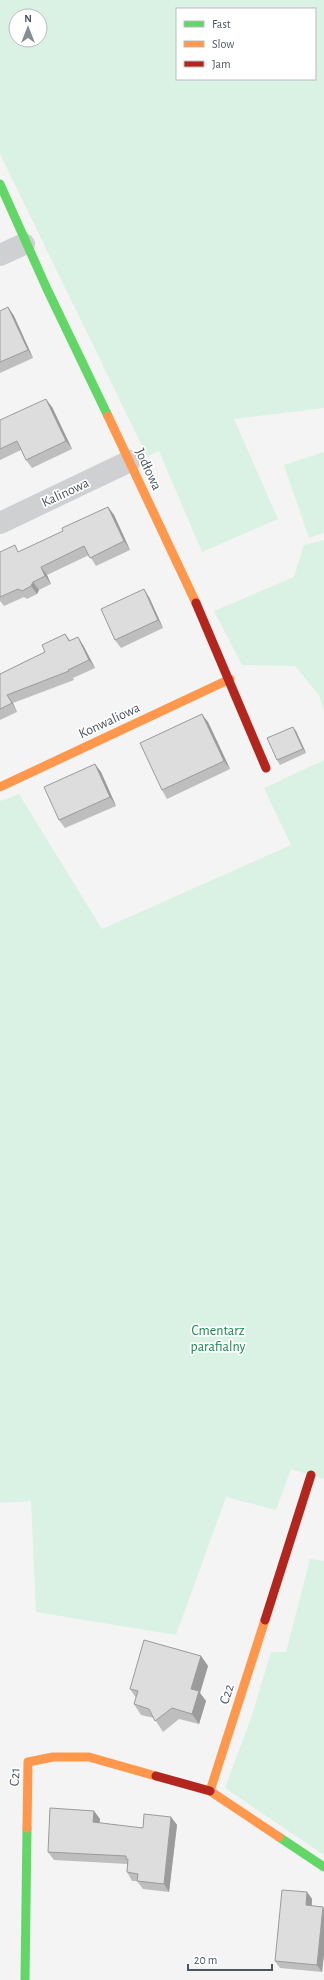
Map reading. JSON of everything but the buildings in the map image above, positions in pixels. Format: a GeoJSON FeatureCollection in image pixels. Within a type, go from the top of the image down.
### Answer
{"type":"FeatureCollection","features":[{"type":"Feature","properties":{"kind":"street","name":"Jodłowa"},"geometry":{"type":"LineString","coordinates":[[0,184],[24,244],[130,461],[230,679],[266,768]]}},
{"type":"Feature","properties":{"kind":"street"},"geometry":{"type":"LineString","coordinates":[[0,255],[24,244]]}},
{"type":"Feature","properties":{"kind":"street","name":"Kalinowa"},"geometry":{"type":"LineString","coordinates":[[0,523],[130,461]]}},
{"type":"Feature","properties":{"kind":"street","name":"Konwaliowa"},"geometry":{"type":"LineString","coordinates":[[0,787],[230,679]]}},
{"type":"Feature","properties":{"kind":"street","name":"C22"},"geometry":{"type":"LineString","coordinates":[[210,1791],[311,1475]]}},
{"type":"Feature","properties":{"kind":"street","name":"C21"},"geometry":{"type":"LineString","coordinates":[[25,1980],[28,1762],[53,1757],[90,1757],[210,1791]]}},
{"type":"Feature","properties":{"kind":"street"},"geometry":{"type":"LineString","coordinates":[[210,1791],[324,1867]]}},
{"type":"Feature","properties":{"kind":"green space"},"geometry":{"type":"Polygon","coordinates":[[[0,0],[324,0],[324,408],[234,419],[278,519],[202,552],[159,451],[147,456],[0,154],[0,0]]]}},
{"type":"Feature","properties":{"kind":"green space"},"geometry":{"type":"Polygon","coordinates":[[[324,452],[324,533],[309,538],[284,465],[324,452]]]}},
{"type":"Feature","properties":{"kind":"green space"},"geometry":{"type":"Polygon","coordinates":[[[324,540],[324,711],[319,695],[295,666],[242,665],[214,611],[294,577],[304,545],[324,540]]]}},
{"type":"Feature","properties":{"kind":"green space","name":"Cmentarz parafialny"},"geometry":{"type":"Polygon","coordinates":[[[324,760],[324,1479],[291,1469],[276,1510],[226,1497],[176,1635],[36,1612],[31,1501],[0,1503],[0,801],[19,794],[102,929],[291,845],[264,788],[324,760]]]}},
{"type":"Feature","properties":{"kind":"green space"},"geometry":{"type":"Polygon","coordinates":[[[310,1559],[324,1561],[324,1855],[225,1788],[252,1715],[271,1652],[286,1652],[310,1559]]]}},
{"type":"Feature","properties":{"kind":"traffic: fast"},"geometry":{"type":"LineString","coordinates":[[0,184],[47,289],[108,416]]}},
{"type":"Feature","properties":{"kind":"traffic: fast"},"geometry":{"type":"LineString","coordinates":[[25,1980],[27,1828]]}},
{"type":"Feature","properties":{"kind":"traffic: fast"},"geometry":{"type":"LineString","coordinates":[[279,1837],[324,1867]]}},
{"type":"Feature","properties":{"kind":"traffic: slow"},"geometry":{"type":"LineString","coordinates":[[108,416],[196,603]]}},
{"type":"Feature","properties":{"kind":"traffic: slow"},"geometry":{"type":"LineString","coordinates":[[0,787],[230,679]]}},
{"type":"Feature","properties":{"kind":"traffic: slow"},"geometry":{"type":"LineString","coordinates":[[265,1620],[210,1791],[279,1837]]}},
{"type":"Feature","properties":{"kind":"traffic: slow"},"geometry":{"type":"LineString","coordinates":[[27,1828],[28,1762],[53,1757],[89,1757],[156,1776]]}},
{"type":"Feature","properties":{"kind":"traffic: jam"},"geometry":{"type":"LineString","coordinates":[[196,603],[266,768]]}},
{"type":"Feature","properties":{"kind":"traffic: jam"},"geometry":{"type":"LineString","coordinates":[[265,1620],[311,1475]]}},
{"type":"Feature","properties":{"kind":"traffic: jam"},"geometry":{"type":"LineString","coordinates":[[156,1776],[210,1791]]}}]}
